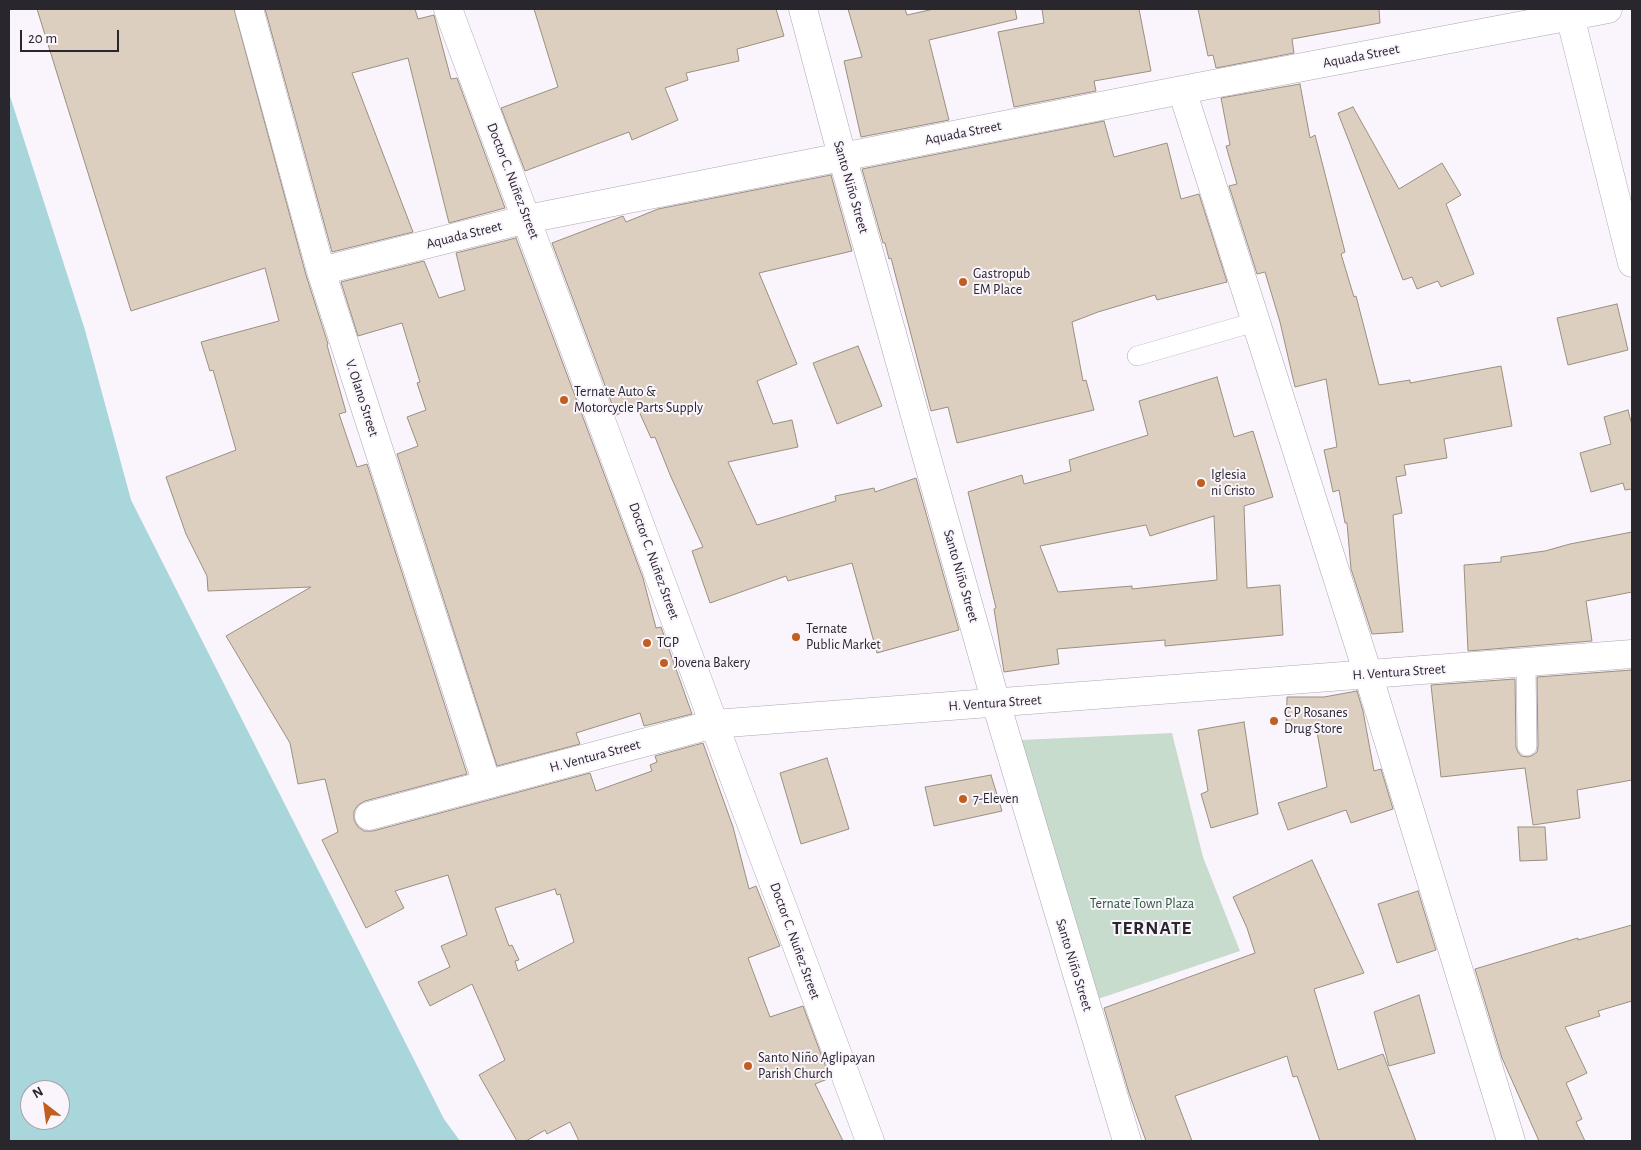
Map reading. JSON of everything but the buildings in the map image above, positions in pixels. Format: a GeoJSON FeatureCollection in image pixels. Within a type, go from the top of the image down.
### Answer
{"type":"FeatureCollection","features":[{"type":"Feature","properties":{"kind":"street","name":"V. Olano Street"},"geometry":{"type":"LineString","coordinates":[[248,9],[321,271],[487,784]]}},
{"type":"Feature","properties":{"kind":"street","name":"Doctor C. Nuñez Street"},"geometry":{"type":"LineString","coordinates":[[448,9],[870,1141]]}},
{"type":"Feature","properties":{"kind":"street","name":"Santo Niño Street"},"geometry":{"type":"LineString","coordinates":[[803,9],[842,156],[996,703],[1127,1141]]}},
{"type":"Feature","properties":{"kind":"street","name":"Aquada Street"},"geometry":{"type":"LineString","coordinates":[[321,271],[527,219],[842,156],[1608,9]]}},
{"type":"Feature","properties":{"kind":"street"},"geometry":{"type":"LineString","coordinates":[[1570,16],[1632,263]]}},
{"type":"Feature","properties":{"kind":"street"},"geometry":{"type":"LineString","coordinates":[[1182,90],[1368,674],[1511,1141]]}},
{"type":"Feature","properties":{"kind":"street","name":"H. Ventura Street"},"geometry":{"type":"LineString","coordinates":[[369,816],[714,724],[1632,654]]}},
{"type":"Feature","properties":{"kind":"lane"},"geometry":{"type":"LineString","coordinates":[[1137,356],[1255,322]]}},
{"type":"Feature","properties":{"kind":"lane"},"geometry":{"type":"LineString","coordinates":[[1526,662],[1527,746]]}},
{"type":"Feature","properties":{"kind":"green space","name":"Ternate Town Plaza"},"geometry":{"type":"Polygon","coordinates":[[[1172,733],[1203,857],[1240,951],[1092,1001],[1021,740],[1172,733]]]}},
{"type":"Feature","properties":{"kind":"water"},"geometry":{"type":"Polygon","coordinates":[[[9,93],[85,330],[131,500],[444,1119],[460,1141],[9,1141],[9,93]]]}},
{"type":"Feature","properties":{"kind":"place","name":"Gastropub EM Place"},"geometry":{"type":"Point","coordinates":[963,282]}},
{"type":"Feature","properties":{"kind":"place","name":"Ternate Auto & Motorcycle Parts Supply"},"geometry":{"type":"Point","coordinates":[564,400]}},
{"type":"Feature","properties":{"kind":"place","name":"Iglesia ni Cristo"},"geometry":{"type":"Point","coordinates":[1201,483]}},
{"type":"Feature","properties":{"kind":"place","name":"Ternate Public Market"},"geometry":{"type":"Point","coordinates":[796,637]}},
{"type":"Feature","properties":{"kind":"place","name":"TGP"},"geometry":{"type":"Point","coordinates":[647,643]}},
{"type":"Feature","properties":{"kind":"place","name":"Jovena Bakery"},"geometry":{"type":"Point","coordinates":[664,663]}},
{"type":"Feature","properties":{"kind":"place","name":"C P Rosanes Drug Store"},"geometry":{"type":"Point","coordinates":[1274,721]}},
{"type":"Feature","properties":{"kind":"place","name":"7-Eleven"},"geometry":{"type":"Point","coordinates":[963,799]}},
{"type":"Feature","properties":{"kind":"place","name":"Santo Niño Aglipayan Parish Church"},"geometry":{"type":"Point","coordinates":[748,1066]}},
{"type":"Feature","properties":{"kind":"district","name":"TERNATE"},"geometry":{"type":"Point","coordinates":[1152,928]}}]}
